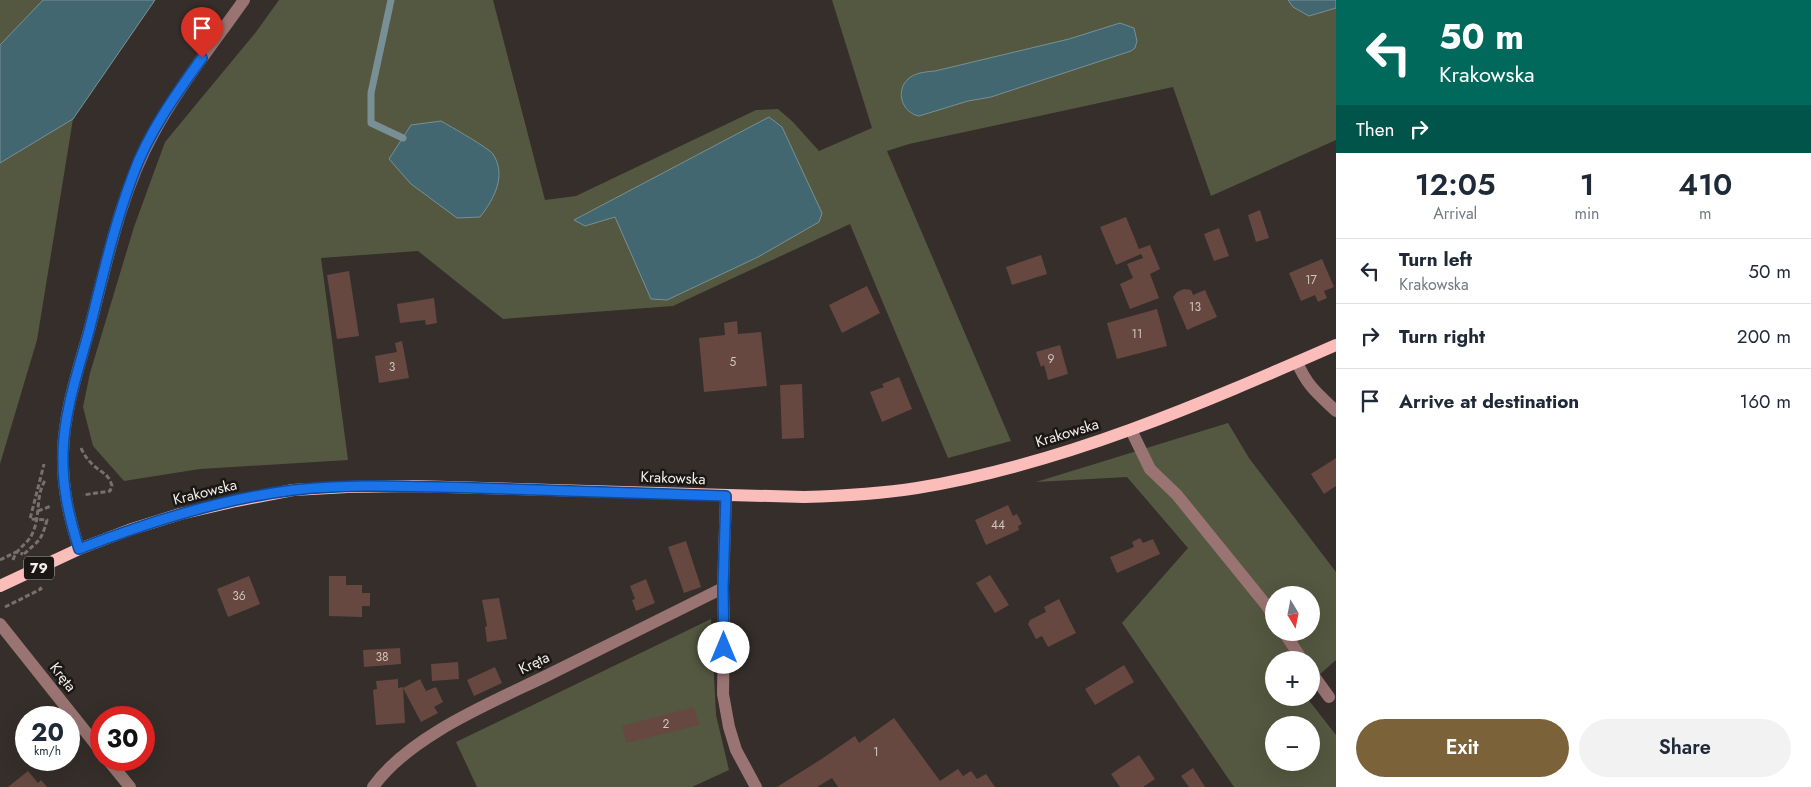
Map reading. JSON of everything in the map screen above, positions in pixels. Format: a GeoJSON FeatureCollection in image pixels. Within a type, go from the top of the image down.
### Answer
{"type":"FeatureCollection","features":[{"type":"Feature","properties":{"kind":"main road","name":"Krakowska"},"geometry":{"type":"LineString","coordinates":[[0,586],[79,549],[129,530],[180,514],[293,490],[412,486],[804,498],[860,495],[917,488],[998,470],[1057,454],[1131,430],[1336,345]]}},
{"type":"Feature","properties":{"kind":"street"},"geometry":{"type":"LineString","coordinates":[[79,549],[66,501],[63,474],[64,433],[70,401],[118,216],[133,173],[152,134],[181,87],[244,0]]}},
{"type":"Feature","properties":{"kind":"street"},"geometry":{"type":"LineString","coordinates":[[1297,362],[1311,388],[1336,411]]}},
{"type":"Feature","properties":{"kind":"street"},"geometry":{"type":"LineString","coordinates":[[1131,430],[1150,469],[1177,495],[1265,604]]}},
{"type":"Feature","properties":{"kind":"street"},"geometry":{"type":"LineString","coordinates":[[726,496],[723,588],[723,694],[729,727],[736,750],[756,787]]}},
{"type":"Feature","properties":{"kind":"street","name":"Kręta"},"geometry":{"type":"LineString","coordinates":[[373,787],[381,776],[402,757],[429,737],[470,713],[723,588]]}},
{"type":"Feature","properties":{"kind":"street","name":"Kręta"},"geometry":{"type":"LineString","coordinates":[[0,624],[90,737]]}},
{"type":"Feature","properties":{"kind":"street"},"geometry":{"type":"LineString","coordinates":[[1320,684],[1329,697]]}},
{"type":"Feature","properties":{"kind":"street"},"geometry":{"type":"LineString","coordinates":[[117,771],[130,787]]}},
{"type":"Feature","properties":{"kind":"path"},"geometry":{"type":"LineString","coordinates":[[78,441],[86,458],[95,467],[105,472],[112,486],[110,491],[89,493]]}},
{"type":"Feature","properties":{"kind":"path"},"geometry":{"type":"LineString","coordinates":[[14,565],[13,558],[19,547],[31,537],[37,520],[38,510],[45,508]]}},
{"type":"Feature","properties":{"kind":"path"},"geometry":{"type":"LineString","coordinates":[[0,560],[16,552],[24,554]]}},
{"type":"Feature","properties":{"kind":"path"},"geometry":{"type":"LineString","coordinates":[[0,610],[40,590],[38,585]]}},
{"type":"Feature","properties":{"kind":"green space"},"geometry":{"type":"Polygon","coordinates":[[[0,0],[155,0],[73,119],[37,340],[0,464],[0,0]]]}},
{"type":"Feature","properties":{"kind":"green space"},"geometry":{"type":"Polygon","coordinates":[[[279,0],[493,0],[545,200],[576,196],[756,110],[778,109],[793,122],[819,151],[872,128],[832,0],[1336,0],[1336,140],[1211,196],[1173,87],[909,144],[887,151],[1011,441],[948,458],[850,224],[673,306],[503,319],[418,251],[321,258],[348,460],[200,469],[124,481],[93,446],[83,407],[90,373],[134,227],[165,142],[256,32],[279,0]]]}},
{"type":"Feature","properties":{"kind":"green space"},"geometry":{"type":"Polygon","coordinates":[[[1228,423],[1249,458],[1336,572],[1336,660],[1320,674],[1320,651],[1265,651],[1265,706],[1313,706],[1336,735],[1336,787],[1234,787],[1122,623],[1188,548],[1127,477],[1036,482],[1228,423]]]}},
{"type":"Feature","properties":{"kind":"green space"},"geometry":{"type":"Polygon","coordinates":[[[711,619],[716,715],[729,770],[692,787],[477,787],[456,742],[711,619]]]}},
{"type":"Feature","properties":{"kind":"water"},"geometry":{"type":"Polygon","coordinates":[[[43,0],[155,0],[73,119],[0,163],[0,45],[43,0]]]}},
{"type":"Feature","properties":{"kind":"water"},"geometry":{"type":"Polygon","coordinates":[[[1288,0],[1336,0],[1336,8],[1309,16],[1293,7],[1288,0]]]}},
{"type":"Feature","properties":{"kind":"water"},"geometry":{"type":"Polygon","coordinates":[[[1120,23],[1134,28],[1137,41],[1135,48],[1131,51],[991,97],[968,101],[919,116],[908,111],[902,101],[901,95],[904,84],[908,79],[918,74],[1069,39],[1120,23]]]}},
{"type":"Feature","properties":{"kind":"water"},"geometry":{"type":"Polygon","coordinates":[[[769,117],[782,127],[822,213],[819,222],[758,257],[667,300],[651,299],[615,217],[585,226],[574,220],[769,117]]]}},
{"type":"Feature","properties":{"kind":"water"},"geometry":{"type":"Polygon","coordinates":[[[441,121],[490,151],[497,162],[499,179],[497,187],[490,203],[480,217],[457,218],[411,184],[389,159],[411,125],[441,121]]]}},
{"type":"Feature","properties":{"kind":"building"},"geometry":{"type":"Polygon","coordinates":[[[1260,210],[1269,238],[1256,242],[1248,215],[1260,210]]]}},
{"type":"Feature","properties":{"kind":"building"},"geometry":{"type":"Polygon","coordinates":[[[1126,217],[1139,249],[1150,245],[1160,269],[1150,274],[1159,298],[1130,309],[1120,284],[1133,278],[1127,264],[1143,258],[1141,254],[1116,265],[1100,227],[1126,217]]]}},
{"type":"Feature","properties":{"kind":"building"},"geometry":{"type":"Polygon","coordinates":[[[1219,228],[1229,256],[1214,261],[1204,234],[1219,228]]]}},
{"type":"Feature","properties":{"kind":"building"},"geometry":{"type":"Polygon","coordinates":[[[1041,255],[1047,274],[1012,285],[1006,267],[1041,255]]]}},
{"type":"Feature","properties":{"kind":"building"},"geometry":{"type":"Polygon","coordinates":[[[1322,259],[1334,287],[1324,291],[1327,298],[1318,302],[1315,295],[1301,301],[1289,273],[1322,259]]]}},
{"type":"Feature","properties":{"kind":"building"},"geometry":{"type":"Polygon","coordinates":[[[349,271],[359,336],[337,339],[327,275],[349,271]]]}},
{"type":"Feature","properties":{"kind":"building"},"geometry":{"type":"Polygon","coordinates":[[[867,286],[880,313],[842,333],[829,305],[867,286]]]}},
{"type":"Feature","properties":{"kind":"building"},"geometry":{"type":"Polygon","coordinates":[[[1184,289],[1191,290],[1193,295],[1205,290],[1217,317],[1187,330],[1173,297],[1177,292],[1184,289]]]}},
{"type":"Feature","properties":{"kind":"building"},"geometry":{"type":"Polygon","coordinates":[[[434,298],[437,323],[426,325],[425,320],[400,323],[397,304],[434,298]]]}},
{"type":"Feature","properties":{"kind":"building"},"geometry":{"type":"Polygon","coordinates":[[[1157,309],[1167,346],[1117,359],[1107,323],[1157,309]]]}},
{"type":"Feature","properties":{"kind":"building"},"geometry":{"type":"Polygon","coordinates":[[[737,321],[738,334],[761,332],[767,386],[704,392],[699,338],[725,335],[724,323],[737,321]]]}},
{"type":"Feature","properties":{"kind":"building"},"geometry":{"type":"Polygon","coordinates":[[[402,341],[409,378],[379,383],[375,356],[397,352],[395,343],[402,341]]]}},
{"type":"Feature","properties":{"kind":"building"},"geometry":{"type":"Polygon","coordinates":[[[1060,345],[1068,374],[1048,380],[1044,365],[1041,367],[1036,352],[1060,345]]]}},
{"type":"Feature","properties":{"kind":"building"},"geometry":{"type":"Polygon","coordinates":[[[899,377],[912,409],[882,422],[870,392],[884,387],[882,384],[899,377]]]}},
{"type":"Feature","properties":{"kind":"building"},"geometry":{"type":"Polygon","coordinates":[[[802,384],[804,438],[782,439],[780,385],[802,384]]]}},
{"type":"Feature","properties":{"kind":"building"},"geometry":{"type":"Polygon","coordinates":[[[1336,458],[1336,486],[1324,494],[1311,474],[1336,458]]]}},
{"type":"Feature","properties":{"kind":"building"},"geometry":{"type":"Polygon","coordinates":[[[1008,505],[1013,516],[1017,514],[1022,524],[1018,526],[1019,530],[986,545],[975,520],[1008,505]]]}},
{"type":"Feature","properties":{"kind":"building"},"geometry":{"type":"Polygon","coordinates":[[[1140,538],[1143,543],[1153,539],[1160,554],[1117,573],[1110,557],[1134,547],[1132,542],[1140,538]]]}},
{"type":"Feature","properties":{"kind":"building"},"geometry":{"type":"Polygon","coordinates":[[[686,541],[701,587],[684,593],[668,547],[686,541]]]}},
{"type":"Feature","properties":{"kind":"building"},"geometry":{"type":"Polygon","coordinates":[[[990,575],[1009,605],[995,613],[976,583],[990,575]]]}},
{"type":"Feature","properties":{"kind":"building"},"geometry":{"type":"Polygon","coordinates":[[[249,576],[260,604],[228,617],[217,589],[249,576]]]}},
{"type":"Feature","properties":{"kind":"building"},"geometry":{"type":"Polygon","coordinates":[[[329,576],[346,576],[346,585],[362,585],[362,593],[370,593],[370,606],[362,606],[362,617],[329,616],[329,576]]]}},
{"type":"Feature","properties":{"kind":"building"},"geometry":{"type":"Polygon","coordinates":[[[646,579],[655,603],[636,611],[632,600],[635,599],[630,586],[646,579]]]}},
{"type":"Feature","properties":{"kind":"building"},"geometry":{"type":"Polygon","coordinates":[[[499,598],[507,639],[487,642],[485,627],[487,626],[482,600],[499,598]]]}},
{"type":"Feature","properties":{"kind":"building"},"geometry":{"type":"Polygon","coordinates":[[[1059,599],[1076,633],[1048,647],[1042,636],[1036,639],[1028,624],[1030,620],[1046,612],[1044,607],[1059,599]]]}},
{"type":"Feature","properties":{"kind":"building"},"geometry":{"type":"Polygon","coordinates":[[[400,648],[401,664],[364,667],[363,650],[400,648]]]}},
{"type":"Feature","properties":{"kind":"building"},"geometry":{"type":"Polygon","coordinates":[[[458,662],[459,679],[432,681],[431,664],[458,662]]]}},
{"type":"Feature","properties":{"kind":"building"},"geometry":{"type":"Polygon","coordinates":[[[1124,665],[1134,682],[1095,705],[1085,689],[1124,665]]]}},
{"type":"Feature","properties":{"kind":"building"},"geometry":{"type":"Polygon","coordinates":[[[495,667],[502,683],[474,696],[467,680],[495,667]]]}},
{"type":"Feature","properties":{"kind":"building"},"geometry":{"type":"Polygon","coordinates":[[[398,679],[398,688],[403,687],[405,723],[376,725],[373,690],[377,689],[376,681],[398,679]]]}},
{"type":"Feature","properties":{"kind":"building"},"geometry":{"type":"Polygon","coordinates":[[[420,679],[426,691],[436,687],[443,702],[434,707],[438,713],[421,722],[403,688],[420,679]]]}},
{"type":"Feature","properties":{"kind":"building"},"geometry":{"type":"Polygon","coordinates":[[[694,707],[699,725],[626,743],[622,726],[694,707]]]}},
{"type":"Feature","properties":{"kind":"building"},"geometry":{"type":"Polygon","coordinates":[[[894,718],[940,781],[958,769],[963,776],[971,771],[977,779],[986,774],[995,787],[838,787],[832,778],[817,787],[777,787],[855,736],[859,743],[894,718]]]}},
{"type":"Feature","properties":{"kind":"building"},"geometry":{"type":"Polygon","coordinates":[[[1139,755],[1155,779],[1143,787],[1120,787],[1111,774],[1139,755]]]}},
{"type":"Feature","properties":{"kind":"building"},"geometry":{"type":"Polygon","coordinates":[[[1193,768],[1205,787],[1189,787],[1181,776],[1193,768]]]}},
{"type":"Feature","properties":{"kind":"building"},"geometry":{"type":"Polygon","coordinates":[[[28,771],[38,783],[41,780],[47,787],[8,787],[28,771]]]}},
{"type":"Feature","properties":{"kind":"waterway"},"geometry":{"type":"LineString","coordinates":[[391,0],[371,93],[371,123],[403,138]]}},
{"type":"Feature","properties":{"kind":"route"},"geometry":{"type":"LineString","coordinates":[[202,58],[181,87],[152,134],[133,173],[118,216],[70,401],[64,433],[63,474],[68,512],[79,549],[129,530],[180,514],[293,490],[412,486],[726,496],[723,588],[724,648]]}}]}
